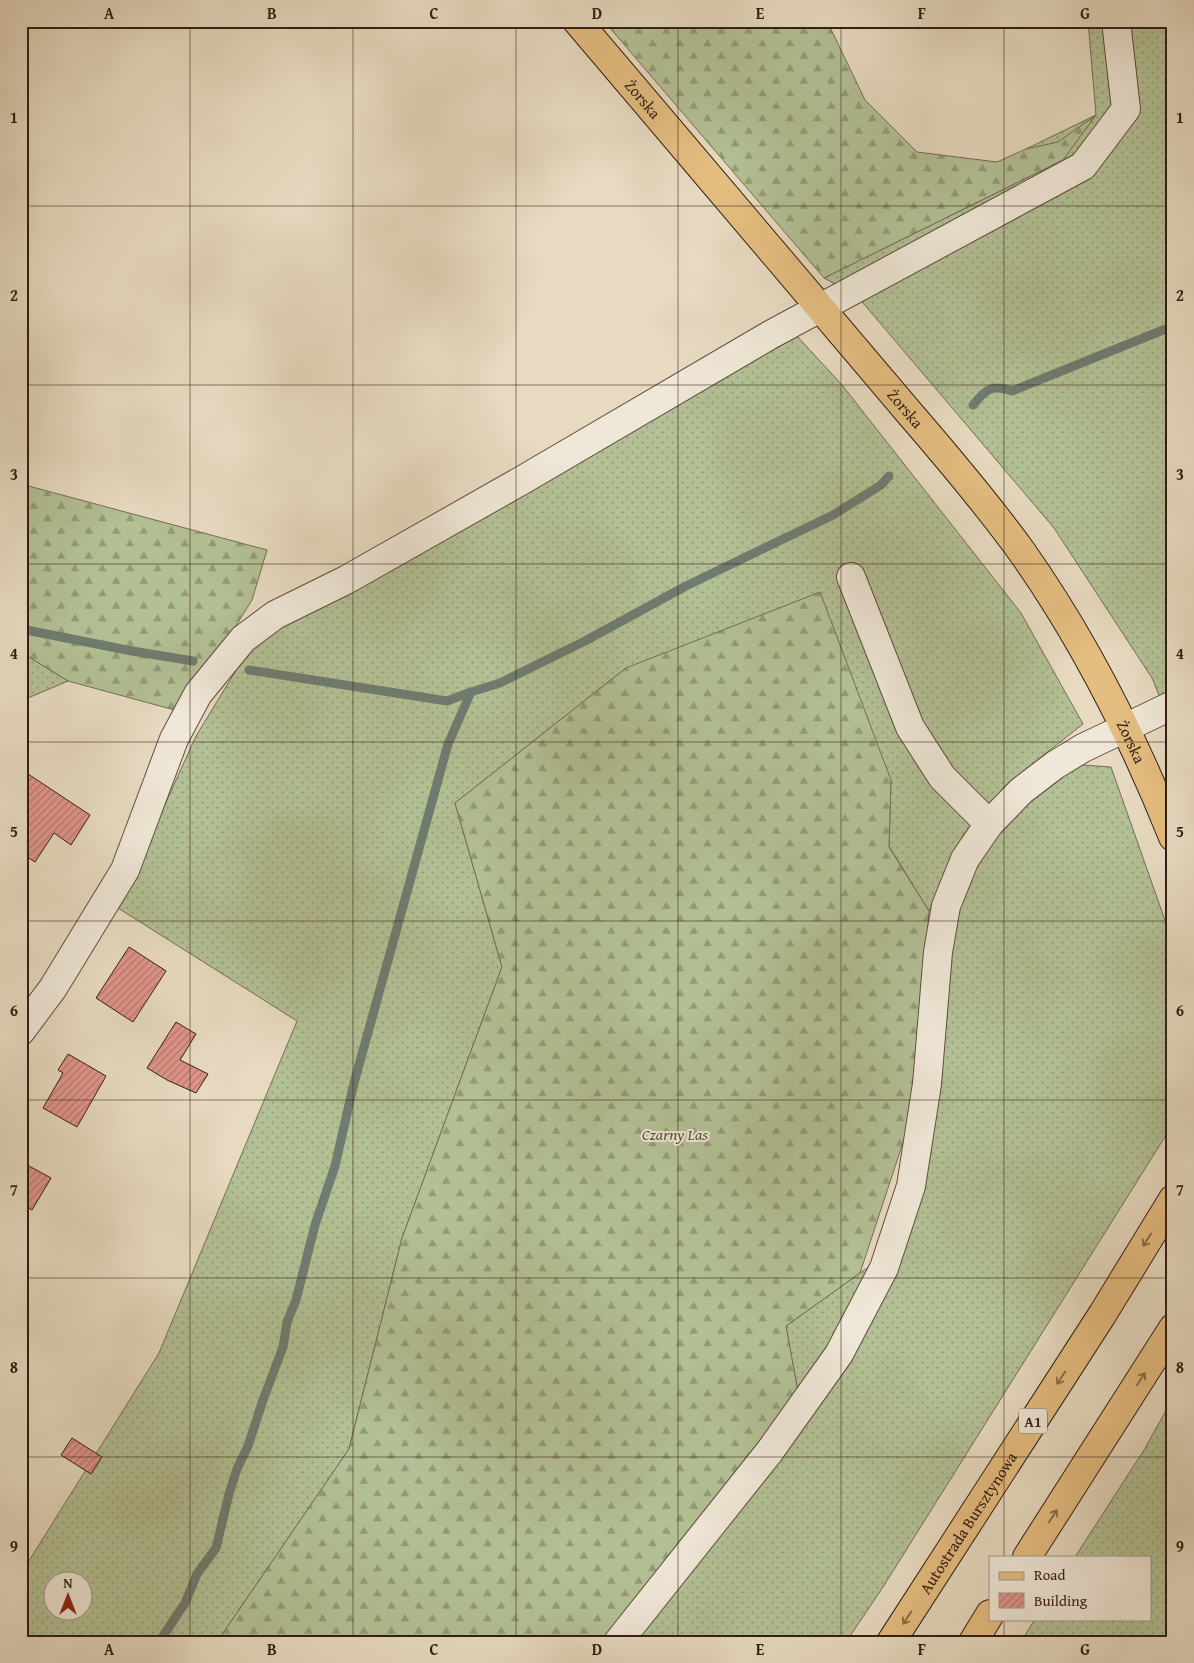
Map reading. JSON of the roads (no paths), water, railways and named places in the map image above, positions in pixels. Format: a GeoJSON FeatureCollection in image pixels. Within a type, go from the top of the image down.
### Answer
{"type":"FeatureCollection","features":[{"type":"Feature","properties":{"kind":"main road","name":"Żorska"},"geometry":{"type":"LineString","coordinates":[[577,21],[957,468],[1022,552],[1090,660],[1151,783],[1173,837]]}},
{"type":"Feature","properties":{"kind":"main road","name":"Autostrada Bursztynowa"},"geometry":{"type":"LineString","coordinates":[[891,1642],[1102,1315],[1173,1199]]}},
{"type":"Feature","properties":{"kind":"main road"},"geometry":{"type":"LineString","coordinates":[[1028,1556],[1173,1328]]}},
{"type":"Feature","properties":{"kind":"main road"},"geometry":{"type":"LineString","coordinates":[[973,1642],[989,1616]]}},
{"type":"Feature","properties":{"kind":"street"},"geometry":{"type":"LineString","coordinates":[[21,1031],[53,988],[125,870],[174,739],[198,694],[243,639],[275,615],[346,580],[820,307],[1083,166],[1126,109],[1116,21]]}},
{"type":"Feature","properties":{"kind":"street"},"geometry":{"type":"LineString","coordinates":[[852,577],[910,727],[942,777],[989,824]]}},
{"type":"Feature","properties":{"kind":"street"},"geometry":{"type":"LineString","coordinates":[[618,1642],[782,1435],[839,1354],[884,1268],[911,1186],[927,1084],[938,952],[946,906],[965,858],[989,824],[1021,791],[1055,765],[1173,705]]}},
{"type":"Feature","properties":{"kind":"waterway"},"geometry":{"type":"LineString","coordinates":[[973,405],[989,389],[999,388],[1012,391],[1173,326]]}},
{"type":"Feature","properties":{"kind":"waterway"},"geometry":{"type":"LineString","coordinates":[[159,1642],[185,1603],[197,1574],[216,1548],[237,1469],[248,1446],[283,1347],[287,1322],[296,1300],[315,1225],[335,1166],[354,1083],[448,744],[471,692],[500,683],[585,641],[686,586],[833,515],[881,485],[889,476]]}},
{"type":"Feature","properties":{"kind":"waterway"},"geometry":{"type":"LineString","coordinates":[[21,629],[193,661]]}},
{"type":"Feature","properties":{"kind":"waterway"},"geometry":{"type":"LineString","coordinates":[[249,670],[447,701],[471,692]]}},
{"type":"Feature","properties":{"kind":"park label","name":"Czarny Las"},"geometry":{"type":"Point","coordinates":[675,1134]}}]}
